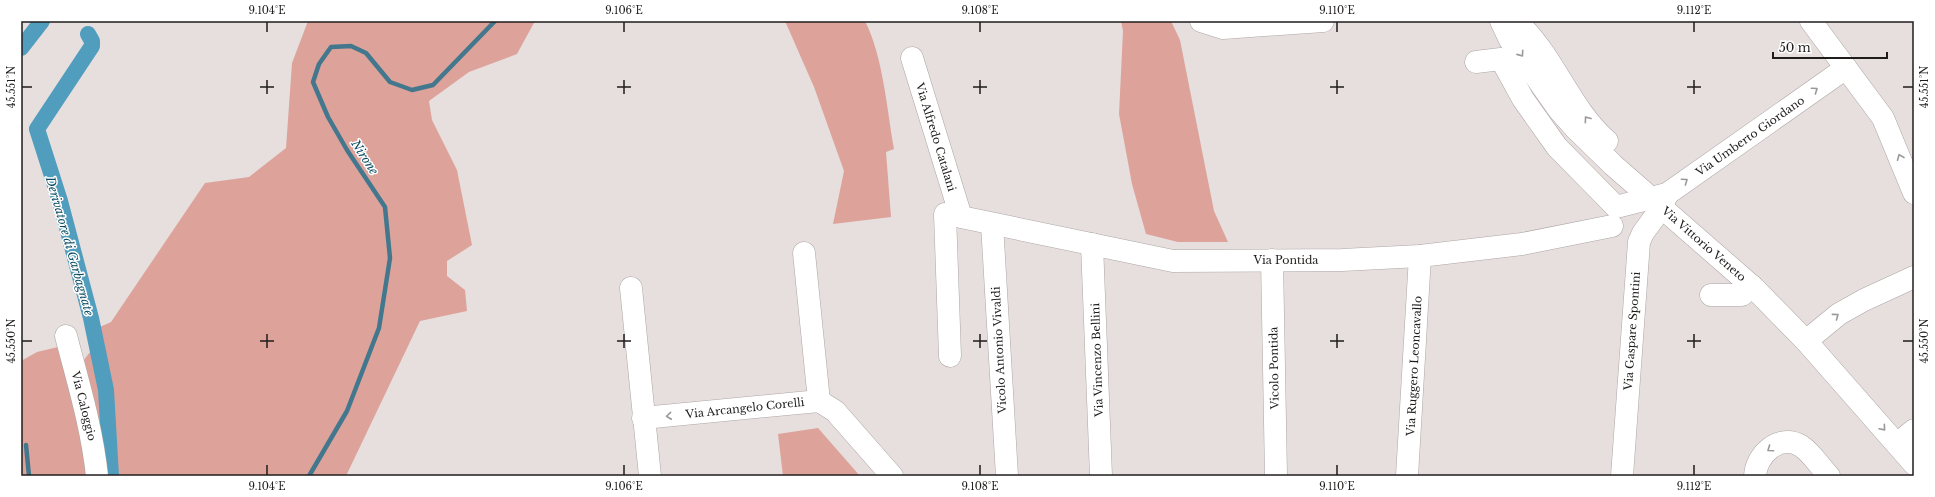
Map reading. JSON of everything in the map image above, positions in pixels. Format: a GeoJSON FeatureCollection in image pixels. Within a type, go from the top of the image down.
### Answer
{"type":"FeatureCollection","features":[{"type":"Feature","properties":{"kind":"street"},"geometry":{"type":"LineString","coordinates":[[1201,21],[1223,28],[1323,21]]}},
{"type":"Feature","properties":{"kind":"street","name":"Via Vittorio Veneto"},"geometry":{"type":"LineString","coordinates":[[1500,21],[1515,46],[1559,110],[1574,127],[1613,165],[1754,272],[1810,337],[1908,437],[1914,464]]}},
{"type":"Feature","properties":{"kind":"street","name":"Via Vittorio Veneto"},"geometry":{"type":"LineString","coordinates":[[1516,21],[1533,38],[1593,127],[1660,200],[1752,286],[1810,337]]}},
{"type":"Feature","properties":{"kind":"street"},"geometry":{"type":"LineString","coordinates":[[1811,21],[1883,118],[1914,193]]}},
{"type":"Feature","properties":{"kind":"street","name":"Via Alfredo Catalani"},"geometry":{"type":"LineString","coordinates":[[912,58],[953,215],[950,356]]}},
{"type":"Feature","properties":{"kind":"street"},"geometry":{"type":"LineString","coordinates":[[1476,62],[1501,59],[1523,99],[1557,147],[1616,207],[1660,200]]}},
{"type":"Feature","properties":{"kind":"street","name":"Via Umberto Giordano"},"geometry":{"type":"LineString","coordinates":[[1660,200],[1846,68]]}},
{"type":"Feature","properties":{"kind":"street","name":"Via Gaspare Spontini"},"geometry":{"type":"LineString","coordinates":[[1622,476],[1640,242],[1660,200]]}},
{"type":"Feature","properties":{"kind":"street","name":"Via Pontida"},"geometry":{"type":"LineString","coordinates":[[953,215],[1173,261],[1342,260],[1420,256],[1522,244],[1612,226]]}},
{"type":"Feature","properties":{"kind":"street","name":"Vicolo Antonio Vivaldi"},"geometry":{"type":"LineString","coordinates":[[992,224],[1007,476]]}},
{"type":"Feature","properties":{"kind":"street","name":"Via Vincenzo Bellini"},"geometry":{"type":"LineString","coordinates":[[1092,244],[1101,476]]}},
{"type":"Feature","properties":{"kind":"street","name":"Via Arcangelo Corelli"},"geometry":{"type":"LineString","coordinates":[[643,418],[819,401],[804,253]]}},
{"type":"Feature","properties":{"kind":"street","name":"Via Ruggero Leoncavallo"},"geometry":{"type":"LineString","coordinates":[[1408,476],[1420,256]]}},
{"type":"Feature","properties":{"kind":"street","name":"Vicolo Pontida"},"geometry":{"type":"LineString","coordinates":[[1272,260],[1276,476]]}},
{"type":"Feature","properties":{"kind":"street"},"geometry":{"type":"LineString","coordinates":[[1810,337],[1839,314],[1864,300],[1914,278]]}},
{"type":"Feature","properties":{"kind":"street"},"geometry":{"type":"LineString","coordinates":[[1711,295],[1742,295],[1752,286]]}},
{"type":"Feature","properties":{"kind":"street"},"geometry":{"type":"LineString","coordinates":[[631,288],[650,476]]}},
{"type":"Feature","properties":{"kind":"street","name":"Via Caloggio"},"geometry":{"type":"LineString","coordinates":[[66,336],[86,410],[95,453],[97,476]]}},
{"type":"Feature","properties":{"kind":"street"},"geometry":{"type":"LineString","coordinates":[[819,401],[835,411],[892,476]]}},
{"type":"Feature","properties":{"kind":"street"},"geometry":{"type":"LineString","coordinates":[[1755,476],[1759,459],[1768,450],[1777,444],[1791,443],[1801,446],[1829,476]]}},
{"type":"Feature","properties":{"kind":"shaded area"},"geometry":{"type":"Polygon","coordinates":[[[308,21],[535,21],[517,54],[469,72],[429,101],[432,120],[457,170],[472,245],[447,261],[447,276],[465,290],[467,311],[420,321],[346,476],[105,476],[83,361],[94,347],[91,331],[111,322],[205,183],[249,177],[286,148],[292,63],[308,21]]]}},
{"type":"Feature","properties":{"kind":"shaded area"},"geometry":{"type":"Polygon","coordinates":[[[785,21],[865,21],[876,50],[880,67],[894,149],[886,152],[891,217],[833,224],[844,171],[814,87],[785,21]]]}},
{"type":"Feature","properties":{"kind":"shaded area"},"geometry":{"type":"Polygon","coordinates":[[[1121,21],[1171,21],[1180,40],[1214,211],[1228,242],[1178,242],[1146,234],[1132,184],[1119,114],[1123,31],[1121,21]]]}},
{"type":"Feature","properties":{"kind":"shaded area"},"geometry":{"type":"Polygon","coordinates":[[[62,346],[90,476],[21,476],[21,361],[37,352],[62,346]]]}},
{"type":"Feature","properties":{"kind":"shaded area"},"geometry":{"type":"Polygon","coordinates":[[[818,428],[860,476],[783,476],[778,434],[818,428]]]}},
{"type":"Feature","properties":{"kind":"waterway"},"geometry":{"type":"LineString","coordinates":[[21,48],[42,21]]}},
{"type":"Feature","properties":{"kind":"waterway","name":"Nirone"},"geometry":{"type":"LineString","coordinates":[[309,476],[347,411],[379,328],[390,258],[385,207],[347,150],[328,117],[313,82],[319,64],[331,47],[351,46],[366,53],[390,82],[412,90],[433,85],[495,21]]}},
{"type":"Feature","properties":{"kind":"waterway","name":"Derivatore di Garbagnate"},"geometry":{"type":"LineString","coordinates":[[88,34],[92,41],[92,46],[37,129],[60,201],[91,318],[106,390],[111,476]]}},
{"type":"Feature","properties":{"kind":"waterway"},"geometry":{"type":"LineString","coordinates":[[26,445],[29,476]]}}]}
